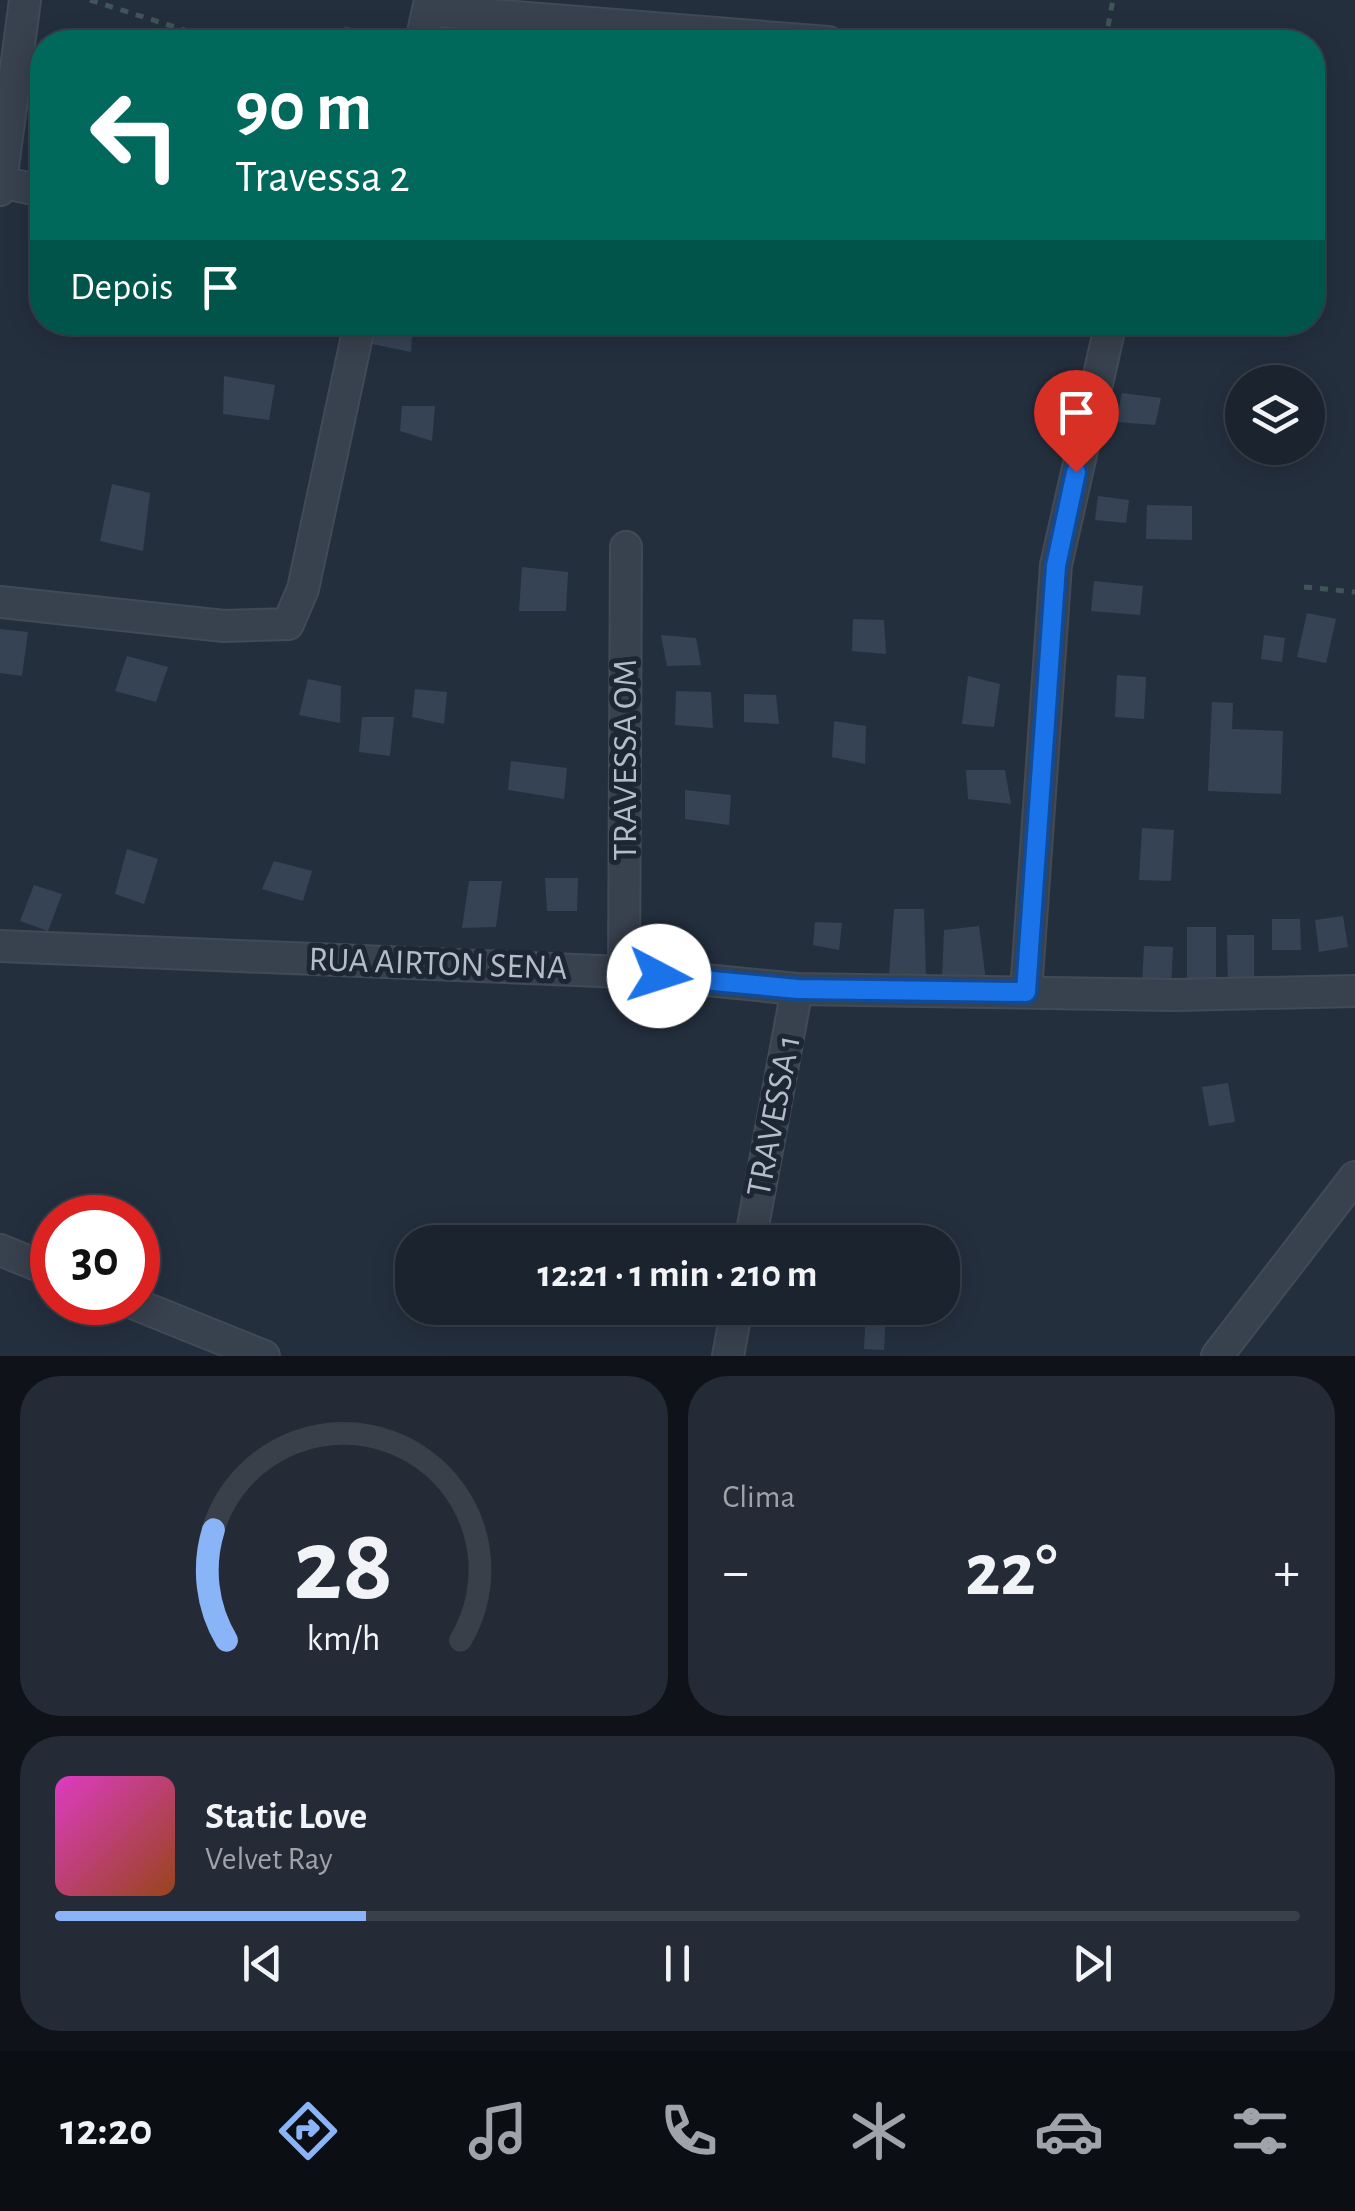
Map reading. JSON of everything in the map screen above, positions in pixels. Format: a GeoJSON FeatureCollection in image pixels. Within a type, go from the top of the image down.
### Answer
{"type":"FeatureCollection","features":[{"type":"Feature","properties":{"kind":"street"},"geometry":{"type":"LineString","coordinates":[[0,190],[25,0]]}},
{"type":"Feature","properties":{"kind":"street"},"geometry":{"type":"LineString","coordinates":[[423,30],[429,5],[699,30]]}},
{"type":"Feature","properties":{"kind":"street"},"geometry":{"type":"LineString","coordinates":[[1,182],[30,188]]}},
{"type":"Feature","properties":{"kind":"street"},"geometry":{"type":"LineString","coordinates":[[0,602],[275,627],[290,622],[303,589],[357,335]]}},
{"type":"Feature","properties":{"kind":"street"},"geometry":{"type":"LineString","coordinates":[[1026,992],[1056,566],[1108,335]]}},
{"type":"Feature","properties":{"kind":"street","name":"TRAVESSA OM"},"geometry":{"type":"LineString","coordinates":[[624,972],[626,547]]}},
{"type":"Feature","properties":{"kind":"street","name":"RUA AIRTON SENA"},"geometry":{"type":"LineString","coordinates":[[0,946],[624,972],[798,989],[1355,991]]}},
{"type":"Feature","properties":{"kind":"street","name":"TRAVESSA 1"},"geometry":{"type":"LineString","coordinates":[[753,1225],[798,989]]}},
{"type":"Feature","properties":{"kind":"street"},"geometry":{"type":"LineString","coordinates":[[1217,1356],[1355,1178]]}},
{"type":"Feature","properties":{"kind":"street"},"geometry":{"type":"LineString","coordinates":[[0,1250],[30,1263]]}},
{"type":"Feature","properties":{"kind":"street"},"geometry":{"type":"LineString","coordinates":[[160,1314],[264,1356]]}},
{"type":"Feature","properties":{"kind":"street"},"geometry":{"type":"LineString","coordinates":[[728,1356],[734,1325]]}},
{"type":"Feature","properties":{"kind":"path"},"geometry":{"type":"LineString","coordinates":[[90,0],[184,30]]}},
{"type":"Feature","properties":{"kind":"path"},"geometry":{"type":"LineString","coordinates":[[1107,30],[1113,0]]}},
{"type":"Feature","properties":{"kind":"path"},"geometry":{"type":"LineString","coordinates":[[1304,587],[1355,592]]}},
{"type":"Feature","properties":{"kind":"building"},"geometry":{"type":"Polygon","coordinates":[[[368,335],[412,335],[411,352],[367,343],[368,335]]]}},
{"type":"Feature","properties":{"kind":"building"},"geometry":{"type":"Polygon","coordinates":[[[224,376],[275,385],[269,420],[223,414],[224,376]]]}},
{"type":"Feature","properties":{"kind":"building"},"geometry":{"type":"Polygon","coordinates":[[[1122,393],[1161,398],[1155,425],[1116,422],[1122,393]]]}},
{"type":"Feature","properties":{"kind":"building"},"geometry":{"type":"Polygon","coordinates":[[[402,406],[435,406],[432,441],[400,431],[402,406]]]}},
{"type":"Feature","properties":{"kind":"building"},"geometry":{"type":"Polygon","coordinates":[[[112,484],[150,493],[143,551],[100,541],[112,484]]]}},
{"type":"Feature","properties":{"kind":"building"},"geometry":{"type":"Polygon","coordinates":[[[1098,496],[1129,500],[1126,523],[1095,520],[1098,496]]]}},
{"type":"Feature","properties":{"kind":"building"},"geometry":{"type":"Polygon","coordinates":[[[1147,505],[1192,506],[1192,540],[1146,539],[1147,505]]]}},
{"type":"Feature","properties":{"kind":"building"},"geometry":{"type":"Polygon","coordinates":[[[522,567],[568,572],[566,611],[519,611],[522,567]]]}},
{"type":"Feature","properties":{"kind":"building"},"geometry":{"type":"Polygon","coordinates":[[[1094,581],[1143,586],[1140,615],[1091,611],[1094,581]]]}},
{"type":"Feature","properties":{"kind":"building"},"geometry":{"type":"Polygon","coordinates":[[[1307,613],[1336,619],[1326,663],[1297,657],[1307,613]]]}},
{"type":"Feature","properties":{"kind":"building"},"geometry":{"type":"Polygon","coordinates":[[[853,619],[884,620],[886,654],[852,651],[853,619]]]}},
{"type":"Feature","properties":{"kind":"building"},"geometry":{"type":"Polygon","coordinates":[[[0,629],[28,632],[22,676],[0,673],[0,629]]]}},
{"type":"Feature","properties":{"kind":"building"},"geometry":{"type":"Polygon","coordinates":[[[661,635],[696,638],[701,665],[667,666],[661,635]]]}},
{"type":"Feature","properties":{"kind":"building"},"geometry":{"type":"Polygon","coordinates":[[[1264,635],[1285,638],[1282,662],[1261,659],[1264,635]]]}},
{"type":"Feature","properties":{"kind":"building"},"geometry":{"type":"Polygon","coordinates":[[[127,656],[168,667],[156,702],[115,691],[127,656]]]}},
{"type":"Feature","properties":{"kind":"building"},"geometry":{"type":"Polygon","coordinates":[[[1117,675],[1146,677],[1144,719],[1115,717],[1117,675]]]}},
{"type":"Feature","properties":{"kind":"building"},"geometry":{"type":"Polygon","coordinates":[[[968,676],[1000,684],[994,727],[962,724],[968,676]]]}},
{"type":"Feature","properties":{"kind":"building"},"geometry":{"type":"Polygon","coordinates":[[[308,679],[341,686],[340,723],[299,715],[308,679]]]}},
{"type":"Feature","properties":{"kind":"building"},"geometry":{"type":"Polygon","coordinates":[[[415,689],[447,692],[444,724],[412,717],[415,689]]]}},
{"type":"Feature","properties":{"kind":"building"},"geometry":{"type":"Polygon","coordinates":[[[676,691],[711,692],[713,728],[675,725],[676,691]]]}},
{"type":"Feature","properties":{"kind":"building"},"geometry":{"type":"Polygon","coordinates":[[[744,694],[776,695],[779,724],[744,722],[744,694]]]}},
{"type":"Feature","properties":{"kind":"building"},"geometry":{"type":"Polygon","coordinates":[[[1212,702],[1233,703],[1232,729],[1283,731],[1281,794],[1208,791],[1212,702]]]}},
{"type":"Feature","properties":{"kind":"building"},"geometry":{"type":"Polygon","coordinates":[[[362,717],[394,717],[390,756],[359,752],[362,717]]]}},
{"type":"Feature","properties":{"kind":"building"},"geometry":{"type":"Polygon","coordinates":[[[834,721],[866,726],[865,764],[832,757],[834,721]]]}},
{"type":"Feature","properties":{"kind":"building"},"geometry":{"type":"Polygon","coordinates":[[[511,761],[567,768],[564,799],[508,790],[511,761]]]}},
{"type":"Feature","properties":{"kind":"building"},"geometry":{"type":"Polygon","coordinates":[[[966,770],[1005,770],[1011,804],[968,799],[966,770]]]}},
{"type":"Feature","properties":{"kind":"building"},"geometry":{"type":"Polygon","coordinates":[[[685,790],[731,795],[729,825],[685,819],[685,790]]]}},
{"type":"Feature","properties":{"kind":"building"},"geometry":{"type":"Polygon","coordinates":[[[1142,828],[1174,830],[1171,881],[1139,880],[1142,828]]]}},
{"type":"Feature","properties":{"kind":"building"},"geometry":{"type":"Polygon","coordinates":[[[127,849],[158,859],[144,904],[115,894],[127,849]]]}},
{"type":"Feature","properties":{"kind":"building"},"geometry":{"type":"Polygon","coordinates":[[[274,861],[312,871],[303,901],[262,889],[274,861]]]}},
{"type":"Feature","properties":{"kind":"building"},"geometry":{"type":"Polygon","coordinates":[[[545,878],[578,878],[577,911],[547,911],[545,878]]]}},
{"type":"Feature","properties":{"kind":"building"},"geometry":{"type":"Polygon","coordinates":[[[469,881],[502,881],[496,927],[462,928],[469,881]]]}},
{"type":"Feature","properties":{"kind":"building"},"geometry":{"type":"Polygon","coordinates":[[[34,885],[62,894],[48,931],[20,921],[34,885]]]}},
{"type":"Feature","properties":{"kind":"building"},"geometry":{"type":"Polygon","coordinates":[[[894,909],[924,909],[926,978],[889,975],[894,909]]]}},
{"type":"Feature","properties":{"kind":"building"},"geometry":{"type":"Polygon","coordinates":[[[1343,916],[1348,947],[1319,952],[1315,920],[1343,916]]]}},
{"type":"Feature","properties":{"kind":"building"},"geometry":{"type":"Polygon","coordinates":[[[1272,919],[1300,919],[1301,950],[1272,950],[1272,919]]]}},
{"type":"Feature","properties":{"kind":"building"},"geometry":{"type":"Polygon","coordinates":[[[815,922],[842,923],[839,950],[813,945],[815,922]]]}},
{"type":"Feature","properties":{"kind":"building"},"geometry":{"type":"Polygon","coordinates":[[[979,926],[986,981],[942,980],[944,930],[979,926]]]}},
{"type":"Feature","properties":{"kind":"building"},"geometry":{"type":"Polygon","coordinates":[[[1187,927],[1216,927],[1216,988],[1187,988],[1187,927]]]}},
{"type":"Feature","properties":{"kind":"building"},"geometry":{"type":"Polygon","coordinates":[[[1227,935],[1254,935],[1254,986],[1228,986],[1227,935]]]}},
{"type":"Feature","properties":{"kind":"building"},"geometry":{"type":"Polygon","coordinates":[[[1144,946],[1173,947],[1171,989],[1142,987],[1144,946]]]}},
{"type":"Feature","properties":{"kind":"building"},"geometry":{"type":"Polygon","coordinates":[[[1228,1083],[1235,1122],[1209,1126],[1202,1087],[1228,1083]]]}},
{"type":"Feature","properties":{"kind":"building"},"geometry":{"type":"Polygon","coordinates":[[[865,1325],[885,1325],[884,1350],[864,1349],[865,1325]]]}},
{"type":"Feature","properties":{"kind":"route"},"geometry":{"type":"LineString","coordinates":[[659,976],[798,989],[1026,992],[1056,566],[1076,472]]}}]}
